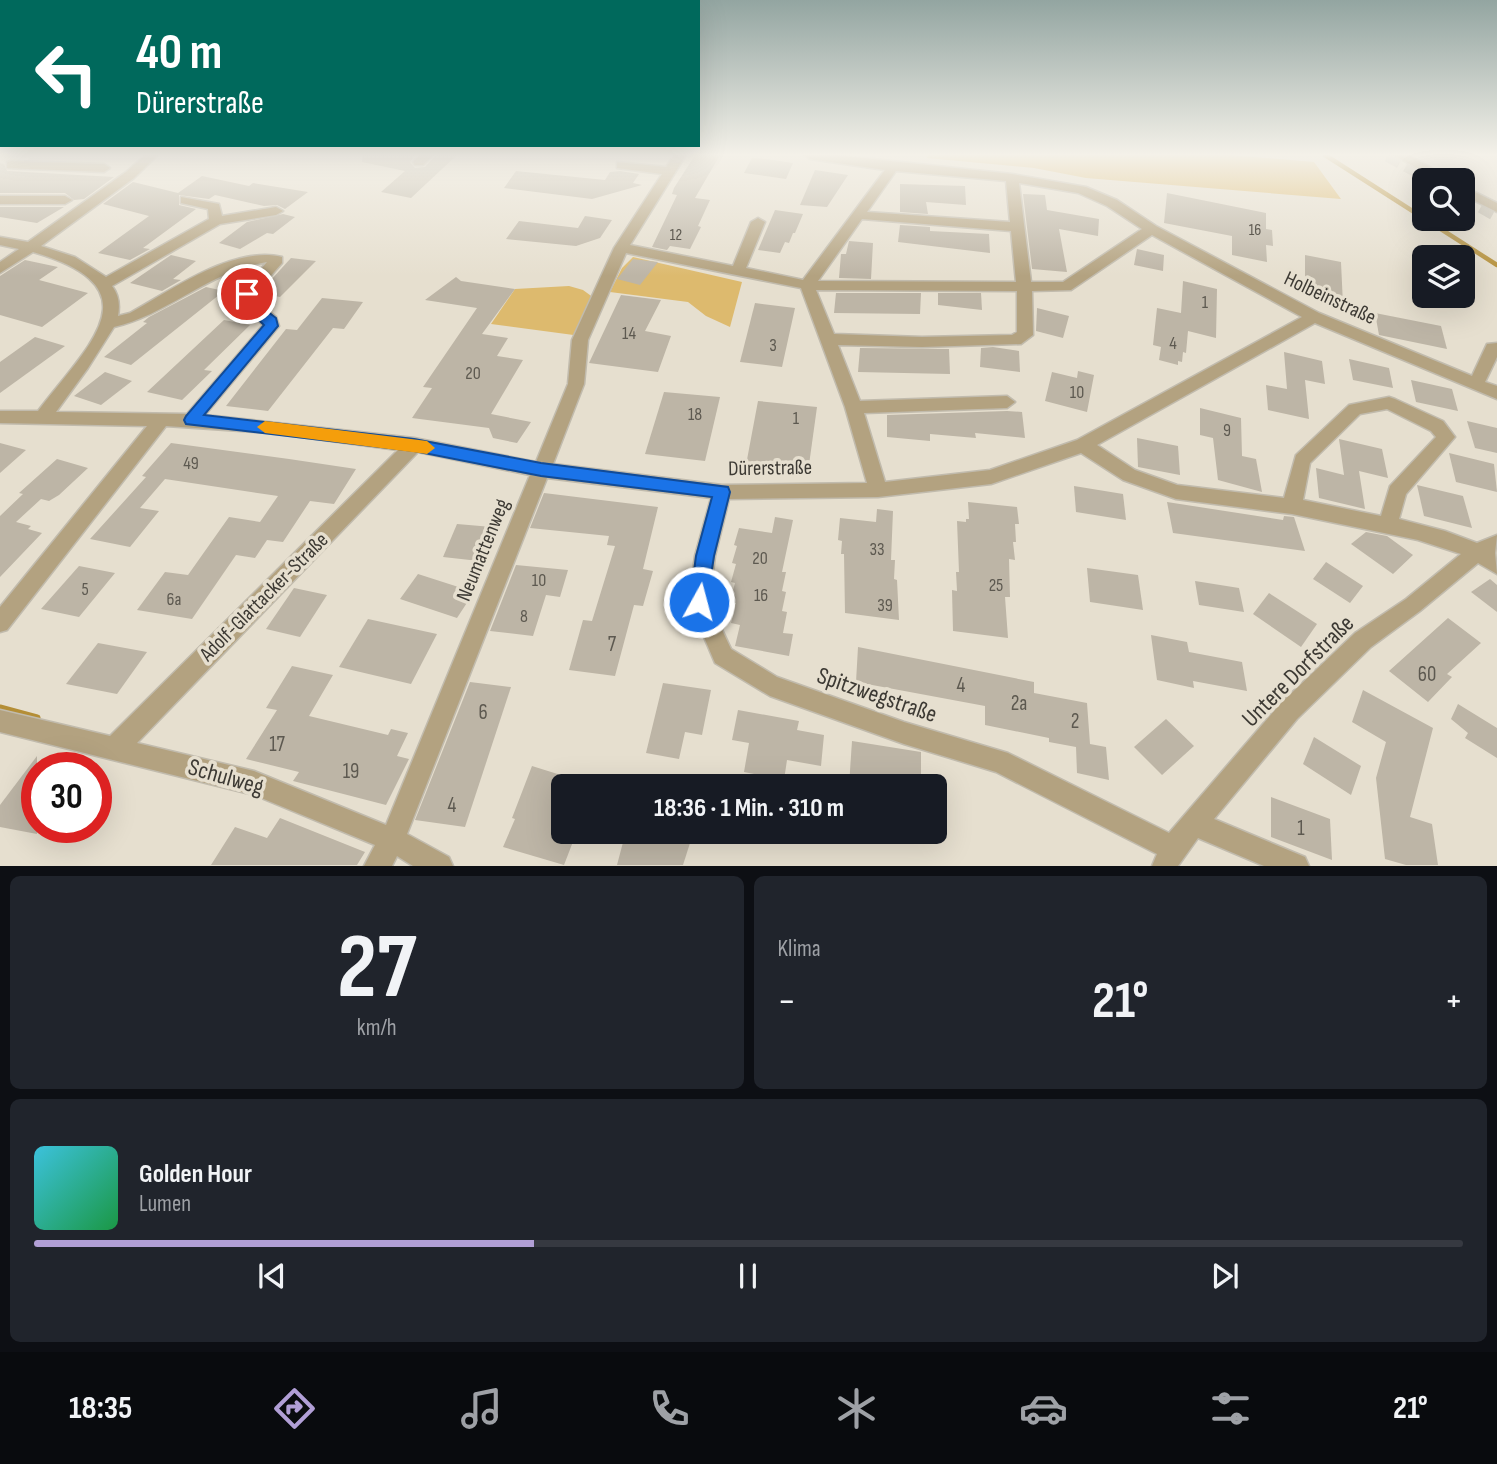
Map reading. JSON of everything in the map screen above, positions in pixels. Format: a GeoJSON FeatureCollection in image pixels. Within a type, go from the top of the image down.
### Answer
{"type":"FeatureCollection","features":[{"type":"Feature","properties":{"kind":"street"},"geometry":{"type":"LineString","coordinates":[[0,270],[102,195]]}},
{"type":"Feature","properties":{"kind":"street","name":"Neumattenweg"},"geometry":{"type":"LineString","coordinates":[[377,866],[392,840],[576,384],[580,340],[621,248],[654,195]]}},
{"type":"Feature","properties":{"kind":"street"},"geometry":{"type":"LineString","coordinates":[[807,285],[873,195]]}},
{"type":"Feature","properties":{"kind":"street"},"geometry":{"type":"LineString","coordinates":[[829,339],[922,342],[1015,340],[1025,335],[1024,286],[1014,195]]}},
{"type":"Feature","properties":{"kind":"street","name":"Holbeinstraße"},"geometry":{"type":"LineString","coordinates":[[1094,195],[1112,203],[1151,229],[1314,317],[1497,393]]}},
{"type":"Feature","properties":{"kind":"street"},"geometry":{"type":"LineString","coordinates":[[1475,196],[1497,208]]}},
{"type":"Feature","properties":{"kind":"street"},"geometry":{"type":"LineString","coordinates":[[0,200],[65,200]]}},
{"type":"Feature","properties":{"kind":"street"},"geometry":{"type":"LineString","coordinates":[[186,200],[214,208],[216,220]]}},
{"type":"Feature","properties":{"kind":"street"},"geometry":{"type":"LineString","coordinates":[[105,284],[216,220],[276,211]]}},
{"type":"Feature","properties":{"kind":"street"},"geometry":{"type":"LineString","coordinates":[[859,215],[1017,227]]}},
{"type":"Feature","properties":{"kind":"street"},"geometry":{"type":"LineString","coordinates":[[738,271],[758,222]]}},
{"type":"Feature","properties":{"kind":"street"},"geometry":{"type":"LineString","coordinates":[[621,248],[807,285],[1066,287],[1151,229]]}},
{"type":"Feature","properties":{"kind":"street"},"geometry":{"type":"LineString","coordinates":[[0,241],[34,246],[71,261],[105,284],[112,307],[108,323],[97,342],[42,418]]}},
{"type":"Feature","properties":{"kind":"street"},"geometry":{"type":"LineString","coordinates":[[108,323],[135,317],[213,273],[247,261],[267,258],[277,260],[247,294],[247,302],[271,321],[271,326],[191,420]]}},
{"type":"Feature","properties":{"kind":"street"},"geometry":{"type":"LineString","coordinates":[[807,285],[855,407],[878,490]]}},
{"type":"Feature","properties":{"kind":"street","name":"Dürerstraße"},"geometry":{"type":"LineString","coordinates":[[0,417],[191,420],[414,445],[541,470],[722,492],[878,490],[991,477],[1083,445],[1314,317]]}},
{"type":"Feature","properties":{"kind":"street"},"geometry":{"type":"LineString","coordinates":[[1476,384],[1493,348],[1497,348]]}},
{"type":"Feature","properties":{"kind":"street"},"geometry":{"type":"LineString","coordinates":[[855,407],[1007,402]]}},
{"type":"Feature","properties":{"kind":"street"},"geometry":{"type":"LineString","coordinates":[[1292,506],[1302,460],[1355,409],[1389,403],[1437,426],[1446,437],[1397,491],[1388,525]]}},
{"type":"Feature","properties":{"kind":"street"},"geometry":{"type":"LineString","coordinates":[[0,623],[10,596],[162,419]]}},
{"type":"Feature","properties":{"kind":"street","name":"Adolf-Glattacker-Straße"},"geometry":{"type":"LineString","coordinates":[[115,748],[414,445]]}},
{"type":"Feature","properties":{"kind":"street"},"geometry":{"type":"LineString","coordinates":[[1083,445],[1129,475],[1176,492],[1292,506],[1444,536],[1491,554]]}},
{"type":"Feature","properties":{"kind":"street","name":"Spitzwegstraße"},"geometry":{"type":"LineString","coordinates":[[722,492],[705,556],[699,602],[723,656],[770,685],[904,733],[1000,761],[1169,857]]}},
{"type":"Feature","properties":{"kind":"street","name":"Untere Dorfstraße"},"geometry":{"type":"LineString","coordinates":[[1169,857],[1289,711],[1354,649],[1491,554]]}},
{"type":"Feature","properties":{"kind":"street","name":"Schulweg"},"geometry":{"type":"LineString","coordinates":[[0,721],[254,783],[392,840],[440,866]]}},
{"type":"Feature","properties":{"kind":"street"},"geometry":{"type":"LineString","coordinates":[[1195,824],[1296,866]]}},
{"type":"Feature","properties":{"kind":"shaded area"},"geometry":{"type":"Polygon","coordinates":[[[1297,195],[1338,195],[1341,199],[1297,195]]]}},
{"type":"Feature","properties":{"kind":"shaded area"},"geometry":{"type":"Polygon","coordinates":[[[633,257],[742,282],[730,327],[706,316],[688,302],[610,292],[622,268],[633,257]]]}},
{"type":"Feature","properties":{"kind":"shaded area"},"geometry":{"type":"Polygon","coordinates":[[[569,286],[583,290],[594,298],[581,336],[491,324],[515,289],[569,286]]]}},
{"type":"Feature","properties":{"kind":"building"},"geometry":{"type":"Polygon","coordinates":[[[68,195],[89,195],[84,199],[74,200],[68,195]]]}},
{"type":"Feature","properties":{"kind":"building"},"geometry":{"type":"Polygon","coordinates":[[[115,195],[179,195],[179,205],[196,209],[143,248],[150,249],[130,260],[98,253],[149,216],[103,204],[115,195]]]}},
{"type":"Feature","properties":{"kind":"building"},"geometry":{"type":"Polygon","coordinates":[[[182,195],[214,195],[209,199],[182,195]]]}},
{"type":"Feature","properties":{"kind":"building"},"geometry":{"type":"Polygon","coordinates":[[[217,195],[303,195],[285,209],[277,205],[264,206],[217,195]]]}},
{"type":"Feature","properties":{"kind":"building"},"geometry":{"type":"Polygon","coordinates":[[[563,195],[605,195],[592,199],[563,195]]]}},
{"type":"Feature","properties":{"kind":"building"},"geometry":{"type":"Polygon","coordinates":[[[677,195],[697,195],[695,198],[710,200],[690,249],[670,246],[667,250],[652,247],[677,195]]]}},
{"type":"Feature","properties":{"kind":"building"},"geometry":{"type":"Polygon","coordinates":[[[804,195],[835,195],[827,207],[800,205],[804,195]]]}},
{"type":"Feature","properties":{"kind":"building"},"geometry":{"type":"Polygon","coordinates":[[[900,195],[965,195],[966,205],[926,202],[928,214],[900,212],[900,195]]]}},
{"type":"Feature","properties":{"kind":"building"},"geometry":{"type":"Polygon","coordinates":[[[1023,195],[1045,195],[1047,210],[1099,219],[1098,236],[1059,229],[1067,272],[1032,269],[1023,195]]]}},
{"type":"Feature","properties":{"kind":"building"},"geometry":{"type":"Polygon","coordinates":[[[1167,195],[1179,195],[1266,213],[1266,229],[1272,230],[1273,246],[1266,245],[1267,262],[1232,255],[1232,236],[1164,223],[1167,195]]]}},
{"type":"Feature","properties":{"kind":"building"},"geometry":{"type":"Polygon","coordinates":[[[0,207],[64,207],[37,223],[0,217],[0,207]]]}},
{"type":"Feature","properties":{"kind":"building"},"geometry":{"type":"Polygon","coordinates":[[[775,210],[803,214],[795,233],[789,243],[785,242],[780,253],[758,250],[775,210]]]}},
{"type":"Feature","properties":{"kind":"building"},"geometry":{"type":"Polygon","coordinates":[[[283,214],[295,217],[273,234],[267,233],[240,249],[219,243],[247,222],[283,214]]]}},
{"type":"Feature","properties":{"kind":"building"},"geometry":{"type":"Polygon","coordinates":[[[585,216],[612,220],[600,238],[576,246],[506,239],[519,221],[578,228],[585,216]]]}},
{"type":"Feature","properties":{"kind":"building"},"geometry":{"type":"Polygon","coordinates":[[[900,225],[930,227],[930,231],[989,234],[990,253],[898,242],[900,225]]]}},
{"type":"Feature","properties":{"kind":"building"},"geometry":{"type":"Polygon","coordinates":[[[849,241],[873,243],[871,279],[839,278],[841,254],[846,254],[849,241]]]}},
{"type":"Feature","properties":{"kind":"building"},"geometry":{"type":"Polygon","coordinates":[[[1137,249],[1164,255],[1163,271],[1134,265],[1137,249]]]}},
{"type":"Feature","properties":{"kind":"building"},"geometry":{"type":"Polygon","coordinates":[[[171,255],[196,261],[173,279],[181,280],[162,291],[130,283],[171,255]]]}},
{"type":"Feature","properties":{"kind":"building"},"geometry":{"type":"Polygon","coordinates":[[[1305,255],[1341,262],[1343,305],[1305,297],[1305,255]]]}},
{"type":"Feature","properties":{"kind":"building"},"geometry":{"type":"Polygon","coordinates":[[[291,258],[316,261],[280,297],[259,293],[291,258]]]}},
{"type":"Feature","properties":{"kind":"building"},"geometry":{"type":"Polygon","coordinates":[[[633,259],[658,262],[640,285],[617,279],[633,259]]]}},
{"type":"Feature","properties":{"kind":"building"},"geometry":{"type":"Polygon","coordinates":[[[25,260],[58,267],[39,280],[88,293],[42,327],[0,315],[0,276],[25,260]]]}},
{"type":"Feature","properties":{"kind":"building"},"geometry":{"type":"Polygon","coordinates":[[[456,277],[461,281],[515,289],[482,334],[508,338],[497,356],[523,360],[491,414],[531,422],[517,443],[493,438],[489,428],[412,418],[432,388],[423,387],[477,308],[425,300],[456,277]]]}},
{"type":"Feature","properties":{"kind":"building"},"geometry":{"type":"Polygon","coordinates":[[[1183,281],[1217,289],[1216,338],[1188,331],[1186,353],[1183,352],[1182,362],[1178,361],[1178,365],[1159,360],[1161,347],[1153,345],[1157,308],[1181,313],[1183,281]]]}},
{"type":"Feature","properties":{"kind":"building"},"geometry":{"type":"Polygon","coordinates":[[[206,287],[224,291],[131,365],[104,357],[147,323],[143,322],[149,317],[206,287]]]}},
{"type":"Feature","properties":{"kind":"building"},"geometry":{"type":"Polygon","coordinates":[[[836,293],[921,293],[920,314],[834,313],[836,293]]]}},
{"type":"Feature","properties":{"kind":"building"},"geometry":{"type":"Polygon","coordinates":[[[938,293],[981,293],[982,310],[938,305],[938,293]]]}},
{"type":"Feature","properties":{"kind":"building"},"geometry":{"type":"Polygon","coordinates":[[[621,295],[661,300],[645,331],[671,336],[658,372],[589,363],[621,295]]]}},
{"type":"Feature","properties":{"kind":"building"},"geometry":{"type":"Polygon","coordinates":[[[322,298],[363,302],[344,329],[333,328],[268,411],[226,406],[286,329],[297,330],[322,298]]]}},
{"type":"Feature","properties":{"kind":"building"},"geometry":{"type":"Polygon","coordinates":[[[755,303],[795,308],[782,367],[740,362],[755,303]]]}},
{"type":"Feature","properties":{"kind":"building"},"geometry":{"type":"Polygon","coordinates":[[[1037,308],[1069,316],[1063,338],[1036,331],[1037,308]]]}},
{"type":"Feature","properties":{"kind":"building"},"geometry":{"type":"Polygon","coordinates":[[[1375,313],[1441,326],[1447,349],[1379,335],[1375,313]]]}},
{"type":"Feature","properties":{"kind":"building"},"geometry":{"type":"Polygon","coordinates":[[[224,320],[250,325],[204,370],[212,371],[182,400],[147,392],[224,320]]]}},
{"type":"Feature","properties":{"kind":"building"},"geometry":{"type":"Polygon","coordinates":[[[35,337],[65,346],[0,393],[0,362],[35,337]]]}},
{"type":"Feature","properties":{"kind":"building"},"geometry":{"type":"Polygon","coordinates":[[[860,348],[949,349],[950,374],[858,372],[860,348]]]}},
{"type":"Feature","properties":{"kind":"building"},"geometry":{"type":"Polygon","coordinates":[[[981,348],[1019,351],[1020,372],[980,367],[981,348]]]}},
{"type":"Feature","properties":{"kind":"building"},"geometry":{"type":"Polygon","coordinates":[[[1284,352],[1322,361],[1325,384],[1305,380],[1309,419],[1268,410],[1266,385],[1287,389],[1284,352]]]}},
{"type":"Feature","properties":{"kind":"building"},"geometry":{"type":"Polygon","coordinates":[[[1349,359],[1389,368],[1393,388],[1353,380],[1349,359]]]}},
{"type":"Feature","properties":{"kind":"building"},"geometry":{"type":"Polygon","coordinates":[[[1078,371],[1094,375],[1087,412],[1045,401],[1052,372],[1077,378],[1078,371]]]}},
{"type":"Feature","properties":{"kind":"building"},"geometry":{"type":"Polygon","coordinates":[[[105,372],[132,381],[101,405],[74,396],[105,372]]]}},
{"type":"Feature","properties":{"kind":"building"},"geometry":{"type":"Polygon","coordinates":[[[1411,380],[1452,389],[1458,411],[1416,402],[1411,380]]]}},
{"type":"Feature","properties":{"kind":"building"},"geometry":{"type":"Polygon","coordinates":[[[664,392],[720,397],[705,461],[645,454],[664,392]]]}},
{"type":"Feature","properties":{"kind":"building"},"geometry":{"type":"Polygon","coordinates":[[[758,401],[817,407],[808,472],[746,465],[758,401]]]}},
{"type":"Feature","properties":{"kind":"building"},"geometry":{"type":"Polygon","coordinates":[[[1200,408],[1241,418],[1242,456],[1256,459],[1262,492],[1218,480],[1213,438],[1200,435],[1200,408]]]}},
{"type":"Feature","properties":{"kind":"building"},"geometry":{"type":"Polygon","coordinates":[[[1022,412],[1025,438],[975,433],[976,438],[930,434],[930,441],[887,437],[887,415],[1022,412]]]}},
{"type":"Feature","properties":{"kind":"building"},"geometry":{"type":"Polygon","coordinates":[[[1467,421],[1497,428],[1497,453],[1475,448],[1467,421]]]}},
{"type":"Feature","properties":{"kind":"building"},"geometry":{"type":"Polygon","coordinates":[[[1137,438],[1178,446],[1180,475],[1138,467],[1137,438]]]}},
{"type":"Feature","properties":{"kind":"building"},"geometry":{"type":"Polygon","coordinates":[[[1339,439],[1382,449],[1388,478],[1359,471],[1365,509],[1319,498],[1316,468],[1344,475],[1339,439]]]}},
{"type":"Feature","properties":{"kind":"building"},"geometry":{"type":"Polygon","coordinates":[[[0,443],[26,450],[0,473],[0,443]]]}},
{"type":"Feature","properties":{"kind":"building"},"geometry":{"type":"Polygon","coordinates":[[[171,443],[356,469],[334,504],[310,501],[283,542],[267,540],[255,558],[236,555],[192,619],[137,610],[165,572],[188,575],[229,517],[260,522],[278,496],[165,479],[140,508],[159,511],[130,547],[90,539],[146,477],[142,476],[171,443]]]}},
{"type":"Feature","properties":{"kind":"building"},"geometry":{"type":"Polygon","coordinates":[[[1449,453],[1494,464],[1497,492],[1456,482],[1449,453]]]}},
{"type":"Feature","properties":{"kind":"building"},"geometry":{"type":"Polygon","coordinates":[[[57,459],[88,468],[59,495],[49,501],[41,499],[16,522],[31,526],[28,529],[42,533],[0,577],[0,516],[23,494],[19,493],[57,459]]]}},
{"type":"Feature","properties":{"kind":"building"},"geometry":{"type":"Polygon","coordinates":[[[1417,485],[1463,496],[1472,528],[1424,516],[1417,485]]]}},
{"type":"Feature","properties":{"kind":"building"},"geometry":{"type":"Polygon","coordinates":[[[1074,486],[1123,494],[1126,520],[1076,512],[1074,486]]]}},
{"type":"Feature","properties":{"kind":"building"},"geometry":{"type":"Polygon","coordinates":[[[544,493],[658,507],[643,569],[653,571],[643,606],[634,605],[615,676],[569,670],[583,620],[592,621],[615,546],[607,545],[609,536],[530,528],[544,493]]]}},
{"type":"Feature","properties":{"kind":"building"},"geometry":{"type":"Polygon","coordinates":[[[968,502],[1017,507],[1019,524],[1015,524],[1016,542],[1013,542],[1015,560],[1009,559],[1010,597],[1005,597],[1008,638],[953,631],[952,590],[957,591],[956,572],[959,572],[957,521],[966,522],[966,519],[969,519],[968,502]]]}},
{"type":"Feature","properties":{"kind":"building"},"geometry":{"type":"Polygon","coordinates":[[[1167,502],[1283,520],[1284,516],[1294,517],[1305,551],[1173,533],[1167,502]]]}},
{"type":"Feature","properties":{"kind":"building"},"geometry":{"type":"Polygon","coordinates":[[[877,509],[893,511],[891,560],[895,560],[894,579],[897,580],[899,620],[845,613],[844,554],[841,554],[842,541],[838,540],[840,518],[876,522],[877,509]]]}},
{"type":"Feature","properties":{"kind":"building"},"geometry":{"type":"Polygon","coordinates":[[[775,517],[793,520],[782,572],[786,572],[782,591],[786,592],[782,611],[787,612],[783,633],[793,634],[789,656],[735,646],[740,625],[731,623],[736,603],[730,602],[735,583],[731,582],[736,564],[732,563],[739,528],[772,533],[775,517]]]}},
{"type":"Feature","properties":{"kind":"building"},"geometry":{"type":"Polygon","coordinates":[[[457,524],[492,527],[479,561],[443,557],[457,524]]]}},
{"type":"Feature","properties":{"kind":"building"},"geometry":{"type":"Polygon","coordinates":[[[1366,532],[1387,536],[1413,555],[1393,574],[1351,544],[1366,532]]]}},
{"type":"Feature","properties":{"kind":"building"},"geometry":{"type":"Polygon","coordinates":[[[1326,562],[1363,586],[1350,603],[1313,579],[1326,562]]]}},
{"type":"Feature","properties":{"kind":"building"},"geometry":{"type":"Polygon","coordinates":[[[516,565],[568,570],[560,597],[546,595],[533,636],[490,631],[516,565]]]}},
{"type":"Feature","properties":{"kind":"building"},"geometry":{"type":"Polygon","coordinates":[[[79,566],[115,573],[79,617],[41,609],[79,566]]]}},
{"type":"Feature","properties":{"kind":"building"},"geometry":{"type":"Polygon","coordinates":[[[1087,568],[1138,575],[1143,610],[1090,602],[1087,568]]]}},
{"type":"Feature","properties":{"kind":"building"},"geometry":{"type":"Polygon","coordinates":[[[418,574],[474,592],[457,618],[400,599],[418,574]]]}},
{"type":"Feature","properties":{"kind":"building"},"geometry":{"type":"Polygon","coordinates":[[[1490,579],[1497,585],[1497,612],[1471,592],[1490,579]]]}},
{"type":"Feature","properties":{"kind":"building"},"geometry":{"type":"Polygon","coordinates":[[[1195,581],[1239,588],[1244,612],[1199,605],[1195,581]]]}},
{"type":"Feature","properties":{"kind":"building"},"geometry":{"type":"Polygon","coordinates":[[[294,588],[327,595],[300,637],[266,629],[294,588]]]}},
{"type":"Feature","properties":{"kind":"building"},"geometry":{"type":"Polygon","coordinates":[[[1269,593],[1317,624],[1301,647],[1253,614],[1269,593]]]}},
{"type":"Feature","properties":{"kind":"building"},"geometry":{"type":"Polygon","coordinates":[[[1448,618],[1481,643],[1447,674],[1452,677],[1428,702],[1389,671],[1448,618]]]}},
{"type":"Feature","properties":{"kind":"building"},"geometry":{"type":"Polygon","coordinates":[[[368,619],[437,634],[411,684],[339,667],[368,619]]]}},
{"type":"Feature","properties":{"kind":"building"},"geometry":{"type":"Polygon","coordinates":[[[1151,635],[1187,642],[1189,652],[1242,662],[1247,691],[1193,681],[1194,688],[1157,680],[1151,635]]]}},
{"type":"Feature","properties":{"kind":"building"},"geometry":{"type":"Polygon","coordinates":[[[98,643],[147,652],[117,694],[66,684],[98,643]]]}},
{"type":"Feature","properties":{"kind":"building"},"geometry":{"type":"Polygon","coordinates":[[[858,647],[1034,682],[1034,693],[1087,703],[1090,744],[1106,747],[1109,780],[1077,773],[1076,747],[1049,742],[1049,738],[985,725],[985,706],[856,682],[858,647]]]}},
{"type":"Feature","properties":{"kind":"building"},"geometry":{"type":"Polygon","coordinates":[[[292,666],[333,675],[309,716],[388,735],[391,729],[408,733],[397,756],[409,759],[386,805],[293,781],[299,772],[246,759],[277,710],[266,708],[292,666]]]}},
{"type":"Feature","properties":{"kind":"building"},"geometry":{"type":"Polygon","coordinates":[[[470,682],[511,687],[465,827],[415,820],[470,682]]]}},
{"type":"Feature","properties":{"kind":"building"},"geometry":{"type":"Polygon","coordinates":[[[663,683],[711,690],[702,735],[685,732],[679,759],[646,753],[663,683]]]}},
{"type":"Feature","properties":{"kind":"building"},"geometry":{"type":"Polygon","coordinates":[[[1363,690],[1433,728],[1410,817],[1432,824],[1438,865],[1406,865],[1385,859],[1376,778],[1386,742],[1352,722],[1363,690]]]}},
{"type":"Feature","properties":{"kind":"building"},"geometry":{"type":"Polygon","coordinates":[[[1458,704],[1497,728],[1497,758],[1465,738],[1468,733],[1451,719],[1458,704]]]}},
{"type":"Feature","properties":{"kind":"building"},"geometry":{"type":"Polygon","coordinates":[[[738,710],[799,721],[797,730],[824,735],[821,766],[787,760],[785,774],[744,772],[749,743],[732,740],[738,710]]]}},
{"type":"Feature","properties":{"kind":"building"},"geometry":{"type":"Polygon","coordinates":[[[1166,719],[1194,746],[1162,775],[1134,747],[1166,719]]]}},
{"type":"Feature","properties":{"kind":"building"},"geometry":{"type":"Polygon","coordinates":[[[1314,737],[1361,766],[1351,795],[1303,764],[1314,737]]]}},
{"type":"Feature","properties":{"kind":"building"},"geometry":{"type":"Polygon","coordinates":[[[852,741],[921,752],[921,774],[850,774],[852,741]]]}},
{"type":"Feature","properties":{"kind":"building"},"geometry":{"type":"Polygon","coordinates":[[[532,766],[558,774],[551,774],[551,844],[572,844],[564,865],[503,847],[515,819],[512,818],[532,766]]]}},
{"type":"Feature","properties":{"kind":"building"},"geometry":{"type":"Polygon","coordinates":[[[21,777],[21,831],[0,827],[0,805],[21,777]]]}},
{"type":"Feature","properties":{"kind":"building"},"geometry":{"type":"Polygon","coordinates":[[[1271,797],[1330,819],[1332,860],[1271,837],[1271,797]]]}},
{"type":"Feature","properties":{"kind":"building"},"geometry":{"type":"Polygon","coordinates":[[[280,818],[365,852],[357,865],[211,865],[235,827],[267,838],[280,818]]]}},
{"type":"Feature","properties":{"kind":"building"},"geometry":{"type":"Polygon","coordinates":[[[623,844],[690,844],[683,865],[617,865],[623,844]]]}},
{"type":"Feature","properties":{"kind":"waterway"},"geometry":{"type":"LineString","coordinates":[[1388,195],[1497,265]]}},
{"type":"Feature","properties":{"kind":"waterway"},"geometry":{"type":"LineString","coordinates":[[0,708],[37,718]]}},
{"type":"Feature","properties":{"kind":"tunnel"},"geometry":{"type":"LineString","coordinates":[[1475,203],[1497,215]]}},
{"type":"Feature","properties":{"kind":"slow traffic"},"geometry":{"type":"LineString","coordinates":[[265,427],[427,448]]}},
{"type":"Feature","properties":{"kind":"route"},"geometry":{"type":"LineString","coordinates":[[247,294],[247,302],[271,321],[271,326],[191,420],[414,445],[541,470],[722,492],[705,556],[699,602]]}}]}
